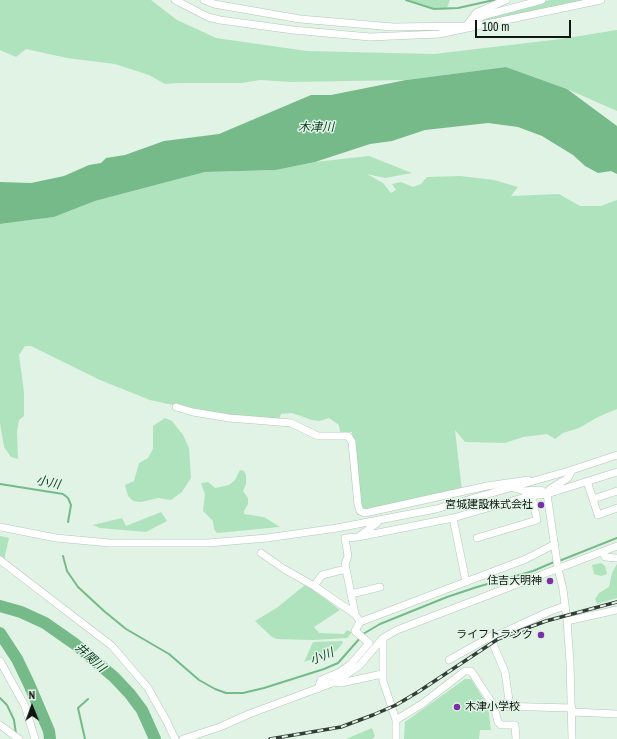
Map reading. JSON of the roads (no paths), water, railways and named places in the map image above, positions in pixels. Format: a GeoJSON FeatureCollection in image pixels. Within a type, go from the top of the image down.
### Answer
{"type":"FeatureCollection","features":[{"type":"Feature","properties":{"kind":"street"},"geometry":{"type":"LineString","coordinates":[[175,0],[208,17],[220,20],[332,35],[370,37],[439,34],[601,0]]}},
{"type":"Feature","properties":{"kind":"street"},"geometry":{"type":"LineString","coordinates":[[204,0],[214,4],[300,19],[393,27],[467,27],[482,16],[542,0]]}},
{"type":"Feature","properties":{"kind":"street"},"geometry":{"type":"LineString","coordinates":[[467,27],[476,13],[506,0]]}},
{"type":"Feature","properties":{"kind":"street"},"geometry":{"type":"LineString","coordinates":[[176,407],[192,412],[229,418],[292,424],[318,436],[348,436],[352,442],[358,505],[359,509],[365,513],[487,486],[542,479]]}},
{"type":"Feature","properties":{"kind":"street"},"geometry":{"type":"LineString","coordinates":[[0,526],[87,542],[151,544],[208,543],[266,538],[381,521],[455,504],[572,470],[617,455]]}},
{"type":"Feature","properties":{"kind":"street"},"geometry":{"type":"LineString","coordinates":[[572,470],[568,478],[550,489],[547,494],[567,621],[573,710],[572,739]]}},
{"type":"Feature","properties":{"kind":"street"},"geometry":{"type":"LineString","coordinates":[[360,622],[355,614],[345,564],[348,556],[344,538],[358,537],[453,518],[532,496],[547,494],[617,472]]}},
{"type":"Feature","properties":{"kind":"street"},"geometry":{"type":"LineString","coordinates":[[587,481],[598,515],[617,508]]}},
{"type":"Feature","properties":{"kind":"street"},"geometry":{"type":"LineString","coordinates":[[512,488],[541,490],[547,494]]}},
{"type":"Feature","properties":{"kind":"street"},"geometry":{"type":"LineString","coordinates":[[593,499],[617,491]]}},
{"type":"Feature","properties":{"kind":"street"},"geometry":{"type":"LineString","coordinates":[[477,538],[537,520],[532,496]]}},
{"type":"Feature","properties":{"kind":"street"},"geometry":{"type":"LineString","coordinates":[[453,518],[466,582]]}},
{"type":"Feature","properties":{"kind":"street"},"geometry":{"type":"LineString","coordinates":[[358,537],[381,521]]}},
{"type":"Feature","properties":{"kind":"street"},"geometry":{"type":"LineString","coordinates":[[184,739],[220,727],[249,714],[335,682],[363,662],[383,638],[397,630],[558,567],[617,546]]}},
{"type":"Feature","properties":{"kind":"street"},"geometry":{"type":"LineString","coordinates":[[318,689],[321,680],[340,672],[355,660],[369,643],[355,631],[360,622],[555,547]]}},
{"type":"Feature","properties":{"kind":"street"},"geometry":{"type":"LineString","coordinates":[[602,552],[605,557],[617,558]]}},
{"type":"Feature","properties":{"kind":"street"},"geometry":{"type":"LineString","coordinates":[[261,553],[284,570],[314,586],[355,614]]}},
{"type":"Feature","properties":{"kind":"street"},"geometry":{"type":"LineString","coordinates":[[0,560],[92,630],[126,660],[148,688],[168,722],[175,739]]}},
{"type":"Feature","properties":{"kind":"street"},"geometry":{"type":"LineString","coordinates":[[314,586],[322,575],[346,569]]}},
{"type":"Feature","properties":{"kind":"street"},"geometry":{"type":"LineString","coordinates":[[351,594],[380,587]]}},
{"type":"Feature","properties":{"kind":"street"},"geometry":{"type":"LineString","coordinates":[[449,660],[490,637],[496,636],[536,617],[565,606]]}},
{"type":"Feature","properties":{"kind":"street"},"geometry":{"type":"LineString","coordinates":[[567,621],[617,610]]}},
{"type":"Feature","properties":{"kind":"street"},"geometry":{"type":"LineString","coordinates":[[490,637],[505,672],[510,708]]}},
{"type":"Feature","properties":{"kind":"street"},"geometry":{"type":"LineString","coordinates":[[383,638],[382,674],[396,720],[396,739]]}},
{"type":"Feature","properties":{"kind":"street"},"geometry":{"type":"LineString","coordinates":[[0,660],[25,706],[35,739]]}},
{"type":"Feature","properties":{"kind":"street"},"geometry":{"type":"LineString","coordinates":[[396,720],[422,704],[465,671],[472,670],[494,706],[498,722],[501,725],[515,725],[516,739]]}},
{"type":"Feature","properties":{"kind":"street"},"geometry":{"type":"LineString","coordinates":[[335,682],[341,683],[382,674]]}},
{"type":"Feature","properties":{"kind":"street"},"geometry":{"type":"LineString","coordinates":[[494,706],[617,714]]}},
{"type":"Feature","properties":{"kind":"street"},"geometry":{"type":"LineString","coordinates":[[0,725],[19,739]]}},
{"type":"Feature","properties":{"kind":"water","name":"木津川"},"geometry":{"type":"Polygon","coordinates":[[[506,67],[567,89],[617,126],[617,174],[611,171],[598,173],[585,166],[573,155],[542,136],[518,127],[488,123],[425,130],[392,141],[370,144],[315,162],[276,170],[205,172],[95,201],[54,217],[0,224],[0,182],[31,183],[64,176],[89,165],[101,163],[106,158],[125,155],[164,141],[219,134],[311,95],[331,95],[406,80],[506,67]]]}},
{"type":"Feature","properties":{"kind":"waterway"},"geometry":{"type":"LineString","coordinates":[[406,0],[434,9],[458,8],[494,0]]}},
{"type":"Feature","properties":{"kind":"waterway","name":"小川"},"geometry":{"type":"LineString","coordinates":[[0,484],[63,494],[68,498],[71,505],[68,522]]}},
{"type":"Feature","properties":{"kind":"waterway","name":"小川"},"geometry":{"type":"LineString","coordinates":[[559,561],[617,538]]}},
{"type":"Feature","properties":{"kind":"waterway","name":"小川"},"geometry":{"type":"LineString","coordinates":[[63,556],[67,571],[78,587],[104,611],[126,629],[169,654],[199,680],[226,693],[243,693],[264,688],[324,669],[338,663],[360,638]]}},
{"type":"Feature","properties":{"kind":"waterway","name":"小川"},"geometry":{"type":"LineString","coordinates":[[363,634],[380,624],[447,597],[533,571],[554,562]]}},
{"type":"Feature","properties":{"kind":"waterway","name":"井関川"},"geometry":{"type":"LineString","coordinates":[[0,606],[21,612],[45,623],[75,644],[114,677],[130,694],[142,710],[155,739]]}},
{"type":"Feature","properties":{"kind":"waterway"},"geometry":{"type":"LineString","coordinates":[[0,633],[17,659],[29,684],[49,731],[50,739]]}},
{"type":"Feature","properties":{"kind":"waterway"},"geometry":{"type":"LineString","coordinates":[[0,698],[7,705],[14,720],[16,734]]}},
{"type":"Feature","properties":{"kind":"waterway"},"geometry":{"type":"LineString","coordinates":[[85,739],[78,708],[88,699]]}},
{"type":"Feature","properties":{"kind":"railway"},"geometry":{"type":"LineString","coordinates":[[270,739],[341,727],[373,715],[396,705],[418,692],[498,639],[546,621],[617,602]]}},
{"type":"Feature","properties":{"kind":"place","name":"宮城建設株式会社"},"geometry":{"type":"Point","coordinates":[541,505]}},
{"type":"Feature","properties":{"kind":"place","name":"住吉大明神"},"geometry":{"type":"Point","coordinates":[550,581]}},
{"type":"Feature","properties":{"kind":"place","name":"ライフトランク"},"geometry":{"type":"Point","coordinates":[541,635]}},
{"type":"Feature","properties":{"kind":"place","name":"木津小学校"},"geometry":{"type":"Point","coordinates":[457,707]}}]}
